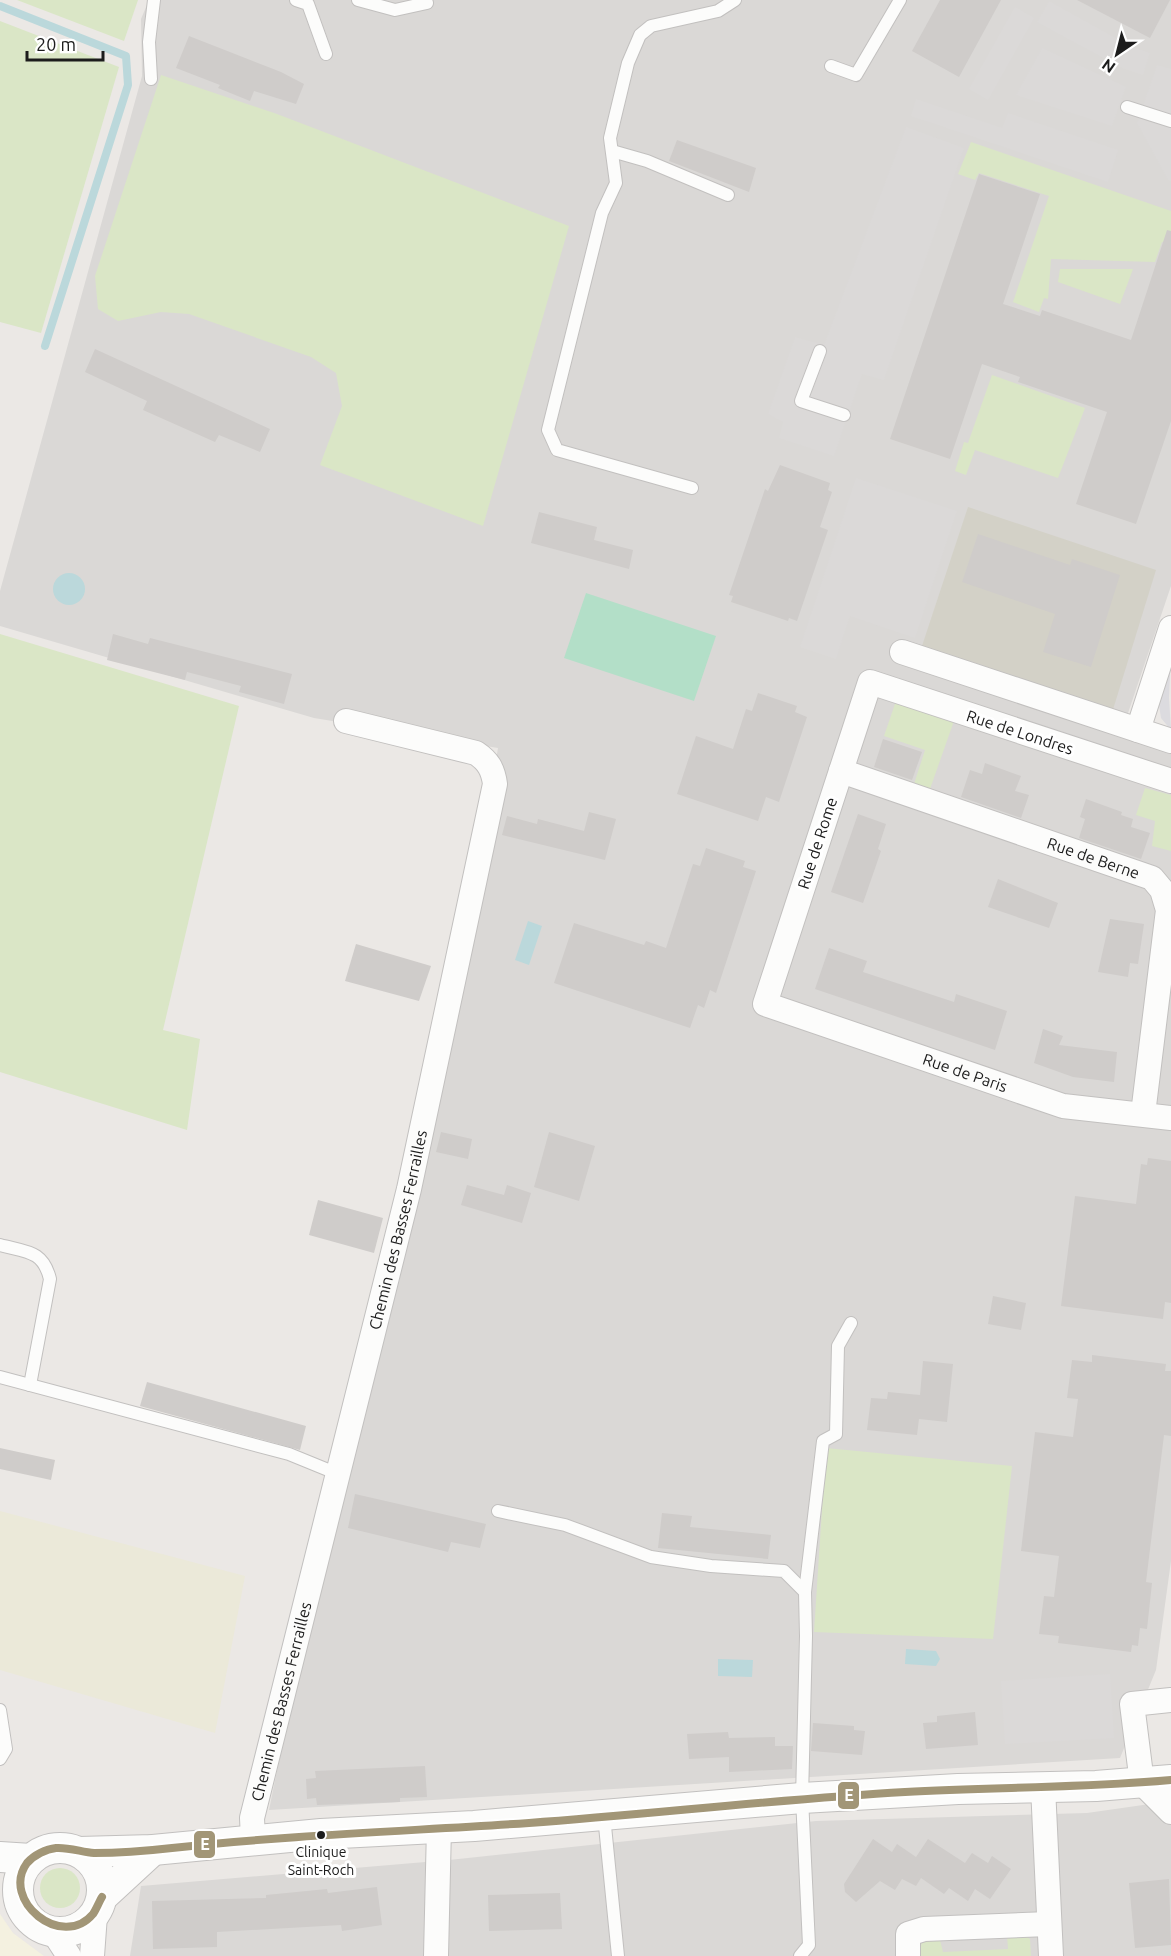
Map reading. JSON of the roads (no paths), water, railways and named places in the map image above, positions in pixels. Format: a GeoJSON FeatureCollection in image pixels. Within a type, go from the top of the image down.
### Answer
{"type":"FeatureCollection","features":[{"type":"Feature","properties":{"kind":"street"},"geometry":{"type":"LineString","coordinates":[[1138,730],[1171,628]]}},
{"type":"Feature","properties":{"kind":"street"},"geometry":{"type":"LineString","coordinates":[[902,651],[1171,741]]}},
{"type":"Feature","properties":{"kind":"street","name":"Rue de Rome"},"geometry":{"type":"LineString","coordinates":[[765,1004],[870,682]]}},
{"type":"Feature","properties":{"kind":"street","name":"Rue de Londres"},"geometry":{"type":"LineString","coordinates":[[870,682],[1171,781]]}},
{"type":"Feature","properties":{"kind":"street","name":"Chemin des Basses Ferrailles"},"geometry":{"type":"LineString","coordinates":[[253,1839],[252,1818],[410,1189],[495,784],[493,771],[486,760],[476,753],[346,721]]}},
{"type":"Feature","properties":{"kind":"street","name":"Rue de Berne"},"geometry":{"type":"LineString","coordinates":[[841,771],[1152,878],[1162,890],[1168,910],[1143,1114]]}},
{"type":"Feature","properties":{"kind":"street","name":"Rue de Paris"},"geometry":{"type":"LineString","coordinates":[[765,1004],[1063,1106],[1171,1118]]}},
{"type":"Feature","properties":{"kind":"street"},"geometry":{"type":"LineString","coordinates":[[1171,1700],[1132,1704],[1142,1783],[1171,1812]]}},
{"type":"Feature","properties":{"kind":"street"},"geometry":{"type":"LineString","coordinates":[[21,1908],[18,1882],[23,1869],[31,1859],[49,1849],[59,1848],[79,1852],[153,1850],[253,1839],[604,1816],[802,1798],[1171,1780]]}},
{"type":"Feature","properties":{"kind":"street"},"geometry":{"type":"LineString","coordinates":[[1043,1787],[1051,1956]]}},
{"type":"Feature","properties":{"kind":"street"},"geometry":{"type":"LineString","coordinates":[[436,1956],[439,1827]]}},
{"type":"Feature","properties":{"kind":"street"},"geometry":{"type":"LineString","coordinates":[[0,1886],[29,1920],[62,1944],[70,1932],[84,1926],[99,1906],[153,1850]]}},
{"type":"Feature","properties":{"kind":"street"},"geometry":{"type":"LineString","coordinates":[[79,1852],[90,1860],[98,1871],[99,1906],[92,1956]]}},
{"type":"Feature","properties":{"kind":"street"},"geometry":{"type":"LineString","coordinates":[[0,1857],[31,1859]]}},
{"type":"Feature","properties":{"kind":"street"},"geometry":{"type":"LineString","coordinates":[[908,1956],[908,1934],[924,1929],[1049,1924]]}},
{"type":"Feature","properties":{"kind":"lane"},"geometry":{"type":"LineString","coordinates":[[151,79],[149,42],[154,0]]}},
{"type":"Feature","properties":{"kind":"lane"},"geometry":{"type":"LineString","coordinates":[[296,0],[308,4],[326,54]]}},
{"type":"Feature","properties":{"kind":"lane"},"geometry":{"type":"LineString","coordinates":[[358,0],[395,10],[427,3]]}},
{"type":"Feature","properties":{"kind":"lane"},"geometry":{"type":"LineString","coordinates":[[692,488],[557,450],[548,430],[602,213],[616,183],[610,138],[628,63],[640,35],[651,26],[718,10],[735,0]]}},
{"type":"Feature","properties":{"kind":"lane"},"geometry":{"type":"LineString","coordinates":[[831,66],[856,75],[900,0]]}},
{"type":"Feature","properties":{"kind":"lane"},"geometry":{"type":"LineString","coordinates":[[1127,107],[1171,121]]}},
{"type":"Feature","properties":{"kind":"lane"},"geometry":{"type":"LineString","coordinates":[[612,151],[647,161],[728,195]]}},
{"type":"Feature","properties":{"kind":"lane"},"geometry":{"type":"LineString","coordinates":[[820,351],[801,401],[844,415]]}},
{"type":"Feature","properties":{"kind":"lane"},"geometry":{"type":"LineString","coordinates":[[0,1245],[38,1256],[46,1263],[50,1280],[30,1385]]}},
{"type":"Feature","properties":{"kind":"lane"},"geometry":{"type":"LineString","coordinates":[[800,1956],[809,1945],[802,1798],[805,1592],[823,1442],[836,1434],[838,1346],[851,1323]]}},
{"type":"Feature","properties":{"kind":"lane"},"geometry":{"type":"LineString","coordinates":[[0,1377],[289,1454],[338,1474]]}},
{"type":"Feature","properties":{"kind":"lane"},"geometry":{"type":"LineString","coordinates":[[498,1511],[565,1525],[651,1557],[711,1566],[784,1571],[805,1592]]}},
{"type":"Feature","properties":{"kind":"lane"},"geometry":{"type":"LineString","coordinates":[[0,1710],[6,1749],[0,1759]]}},
{"type":"Feature","properties":{"kind":"lane"},"geometry":{"type":"LineString","coordinates":[[604,1816],[618,1956]]}},
{"type":"Feature","properties":{"kind":"water"},"geometry":{"type":"Polygon","coordinates":[[[69,573],[80,578],[85,589],[80,600],[69,605],[58,600],[53,589],[58,578],[69,573]]]}},
{"type":"Feature","properties":{"kind":"water"},"geometry":{"type":"Polygon","coordinates":[[[528,921],[542,926],[529,965],[515,960],[528,921]]]}},
{"type":"Feature","properties":{"kind":"water"},"geometry":{"type":"Polygon","coordinates":[[[906,1649],[936,1651],[940,1659],[936,1666],[905,1664],[906,1649]]]}},
{"type":"Feature","properties":{"kind":"water"},"geometry":{"type":"Polygon","coordinates":[[[718,1659],[753,1660],[752,1677],[718,1676],[718,1659]]]}},
{"type":"Feature","properties":{"kind":"waterway"},"geometry":{"type":"LineString","coordinates":[[0,6],[126,56],[128,85],[45,346]]}},
{"type":"Feature","properties":{"kind":"place","name":"Clinique Saint-Roch"},"geometry":{"type":"Point","coordinates":[321,1835]}}]}
